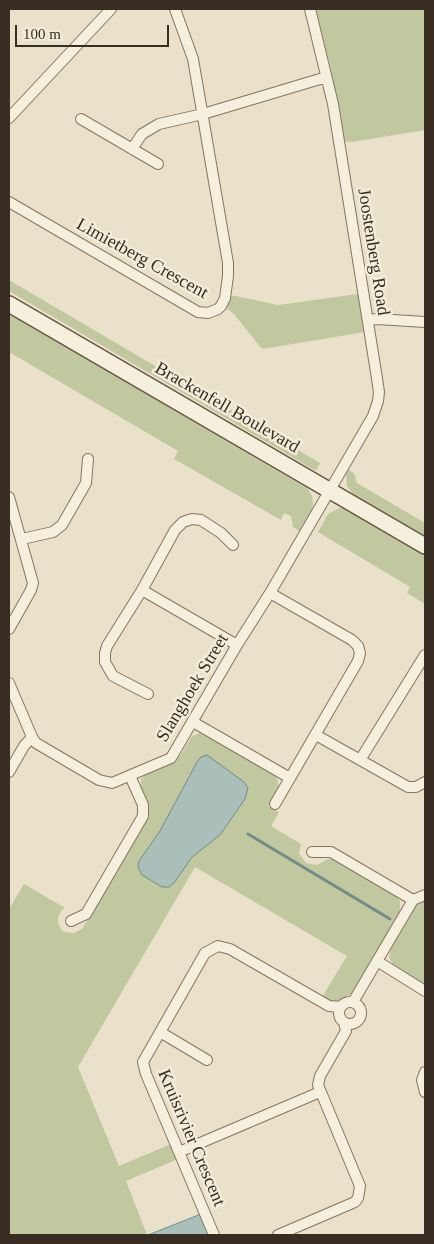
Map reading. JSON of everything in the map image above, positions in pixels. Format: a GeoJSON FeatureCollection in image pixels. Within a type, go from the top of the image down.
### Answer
{"type":"FeatureCollection","features":[{"type":"Feature","properties":{"kind":"street"},"geometry":{"type":"LineString","coordinates":[[9,118],[111,9]]}},
{"type":"Feature","properties":{"kind":"street","name":"Limietberg Crescent"},"geometry":{"type":"LineString","coordinates":[[9,202],[198,312],[213,312],[221,306],[225,298],[228,268],[192,53],[174,9]]}},
{"type":"Feature","properties":{"kind":"street","name":"Joostenberg Road"},"geometry":{"type":"LineString","coordinates":[[294,552],[373,416],[379,392],[333,104],[310,9]]}},
{"type":"Feature","properties":{"kind":"street"},"geometry":{"type":"LineString","coordinates":[[132,149],[142,134],[159,124],[203,114],[320,79],[327,79]]}},
{"type":"Feature","properties":{"kind":"street"},"geometry":{"type":"LineString","coordinates":[[81,119],[158,164]]}},
{"type":"Feature","properties":{"kind":"street","name":"Brackenfell Boulevard"},"geometry":{"type":"LineString","coordinates":[[9,304],[425,546]]}},
{"type":"Feature","properties":{"kind":"street"},"geometry":{"type":"LineString","coordinates":[[368,320],[425,322]]}},
{"type":"Feature","properties":{"kind":"street"},"geometry":{"type":"LineString","coordinates":[[22,540],[52,532],[62,525],[86,482],[88,459]]}},
{"type":"Feature","properties":{"kind":"street"},"geometry":{"type":"LineString","coordinates":[[9,497],[33,584],[9,629]]}},
{"type":"Feature","properties":{"kind":"street"},"geometry":{"type":"LineString","coordinates":[[148,694],[114,678],[104,658],[107,646],[142,590],[178,526],[188,520],[201,520],[222,533],[233,545]]}},
{"type":"Feature","properties":{"kind":"street","name":"Slanghoek Street"},"geometry":{"type":"LineString","coordinates":[[9,683],[32,737],[39,746],[103,782],[112,783],[171,758],[294,552]]}},
{"type":"Feature","properties":{"kind":"street"},"geometry":{"type":"LineString","coordinates":[[142,590],[237,646]]}},
{"type":"Feature","properties":{"kind":"street"},"geometry":{"type":"LineString","coordinates":[[270,593],[352,640],[359,650],[358,661],[274,804]]}},
{"type":"Feature","properties":{"kind":"street"},"geometry":{"type":"LineString","coordinates":[[360,760],[425,655]]}},
{"type":"Feature","properties":{"kind":"street"},"geometry":{"type":"LineString","coordinates":[[193,722],[290,778]]}},
{"type":"Feature","properties":{"kind":"street"},"geometry":{"type":"LineString","coordinates":[[316,735],[408,787],[416,787],[425,782]]}},
{"type":"Feature","properties":{"kind":"street"},"geometry":{"type":"LineString","coordinates":[[9,772],[24,746],[32,737]]}},
{"type":"Feature","properties":{"kind":"street"},"geometry":{"type":"LineString","coordinates":[[72,921],[86,914],[143,816],[143,805],[130,776]]}},
{"type":"Feature","properties":{"kind":"street"},"geometry":{"type":"LineString","coordinates":[[312,852],[331,852],[412,900]]}},
{"type":"Feature","properties":{"kind":"street"},"geometry":{"type":"LineString","coordinates":[[352,1002],[412,900],[425,895]]}},
{"type":"Feature","properties":{"kind":"street","name":"Kruisrivier Crescent"},"geometry":{"type":"LineString","coordinates":[[214,1235],[143,1067],[143,1062],[205,953],[218,946],[230,949],[329,1006],[341,1007]]}},
{"type":"Feature","properties":{"kind":"street"},"geometry":{"type":"LineString","coordinates":[[377,961],[425,991]]}},
{"type":"Feature","properties":{"kind":"street"},"geometry":{"type":"LineString","coordinates":[[278,1235],[355,1202],[358,1198],[360,1186],[318,1085],[320,1076],[346,1031],[344,1022],[340,1017],[341,1007],[346,1003],[352,1002],[358,1006],[360,1017],[352,1023],[344,1022]]}},
{"type":"Feature","properties":{"kind":"street"},"geometry":{"type":"LineString","coordinates":[[160,1032],[206,1060]]}},
{"type":"Feature","properties":{"kind":"street"},"geometry":{"type":"LineString","coordinates":[[425,1072],[422,1080],[425,1092]]}},
{"type":"Feature","properties":{"kind":"street"},"geometry":{"type":"LineString","coordinates":[[179,1152],[320,1092]]}},
{"type":"Feature","properties":{"kind":"green space"},"geometry":{"type":"Polygon","coordinates":[[[315,9],[425,9],[425,130],[352,142],[344,141],[330,65],[315,9]]]}},
{"type":"Feature","properties":{"kind":"green space"},"geometry":{"type":"Polygon","coordinates":[[[9,280],[320,463],[316,471],[9,291],[9,280]]]}},
{"type":"Feature","properties":{"kind":"green space"},"geometry":{"type":"Polygon","coordinates":[[[358,294],[365,332],[262,349],[233,313],[227,309],[231,296],[278,305],[358,294]]]}},
{"type":"Feature","properties":{"kind":"green space"},"geometry":{"type":"Polygon","coordinates":[[[9,313],[308,489],[312,496],[312,510],[299,531],[293,527],[291,516],[284,513],[281,520],[174,459],[178,451],[9,352],[9,313]]]}},
{"type":"Feature","properties":{"kind":"green space"},"geometry":{"type":"Polygon","coordinates":[[[347,469],[354,473],[357,483],[425,523],[425,539],[355,497],[347,486],[347,469]]]}},
{"type":"Feature","properties":{"kind":"green space"},"geometry":{"type":"Polygon","coordinates":[[[339,508],[347,508],[425,552],[425,604],[407,593],[410,587],[318,532],[328,514],[339,508]]]}},
{"type":"Feature","properties":{"kind":"green space"},"geometry":{"type":"Polygon","coordinates":[[[200,733],[275,775],[278,781],[278,788],[268,806],[279,812],[271,826],[301,844],[299,853],[306,863],[317,865],[328,859],[333,859],[395,895],[400,901],[400,912],[352,993],[338,1001],[331,1001],[322,997],[347,956],[195,867],[78,1067],[119,1166],[171,1144],[178,1159],[126,1181],[147,1235],[9,1235],[9,909],[24,884],[65,908],[58,917],[61,930],[74,933],[82,929],[147,818],[148,808],[141,788],[141,779],[146,774],[173,762],[180,756],[192,736],[200,733]]]}},
{"type":"Feature","properties":{"kind":"green space"},"geometry":{"type":"Polygon","coordinates":[[[425,900],[425,985],[393,965],[389,957],[390,951],[414,907],[425,900]]]}},
{"type":"Feature","properties":{"kind":"water"},"geometry":{"type":"Polygon","coordinates":[[[207,755],[244,782],[248,788],[245,799],[220,835],[192,857],[174,883],[169,887],[162,887],[142,875],[138,867],[139,861],[160,831],[197,762],[201,757],[207,755]]]}},
{"type":"Feature","properties":{"kind":"water"},"geometry":{"type":"Polygon","coordinates":[[[201,1214],[209,1235],[148,1235],[201,1214]]]}},
{"type":"Feature","properties":{"kind":"waterway"},"geometry":{"type":"LineString","coordinates":[[248,834],[390,919]]}}]}
